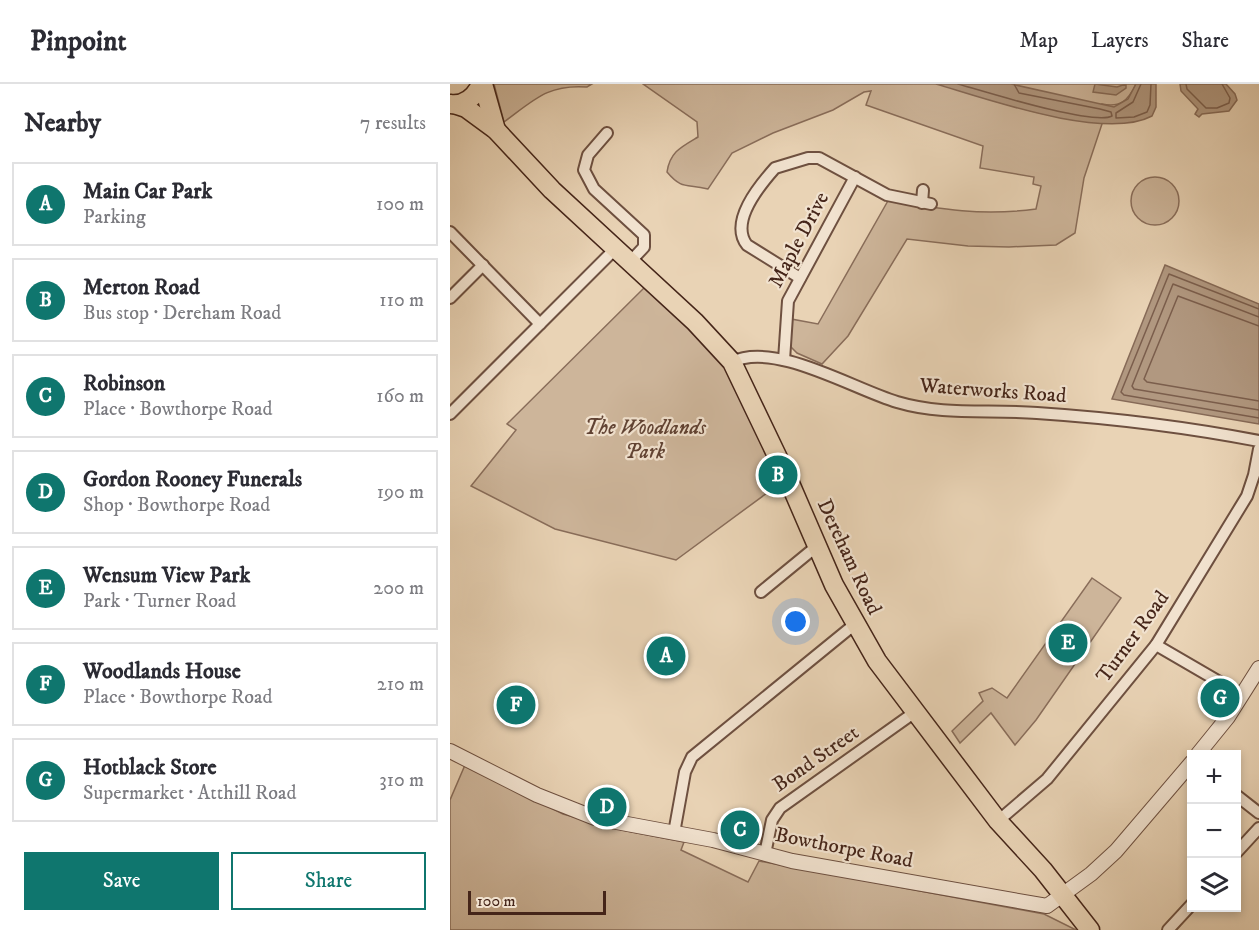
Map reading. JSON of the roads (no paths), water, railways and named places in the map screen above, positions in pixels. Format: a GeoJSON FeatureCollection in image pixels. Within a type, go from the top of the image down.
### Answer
{"type":"FeatureCollection","features":[{"type":"Feature","properties":{"kind":"main road","name":"Dereham Road"},"geometry":{"type":"LineString","coordinates":[[454,104],[470,99],[482,84]]}},
{"type":"Feature","properties":{"kind":"main road","name":"Dereham Road"},"geometry":{"type":"LineString","coordinates":[[482,84],[496,130]]}},
{"type":"Feature","properties":{"kind":"main road","name":"Dereham Road"},"geometry":{"type":"LineString","coordinates":[[454,104],[466,108],[496,130],[614,250],[695,322],[732,362],[817,546],[855,624],[877,661],[998,821],[1090,930]]}},
{"type":"Feature","properties":{"kind":"street"},"geometry":{"type":"LineString","coordinates":[[607,133],[588,155],[584,171],[594,189],[644,235],[644,247],[629,263]]}},
{"type":"Feature","properties":{"kind":"street"},"geometry":{"type":"LineString","coordinates":[[800,278],[747,245],[741,237],[741,222],[770,173],[783,164],[819,158],[887,195],[927,203],[923,190]]}},
{"type":"Feature","properties":{"kind":"street","name":"Maple Drive"},"geometry":{"type":"LineString","coordinates":[[784,360],[785,312],[800,278],[855,177]]}},
{"type":"Feature","properties":{"kind":"street"},"geometry":{"type":"LineString","coordinates":[[450,232],[540,324]]}},
{"type":"Feature","properties":{"kind":"street"},"geometry":{"type":"LineString","coordinates":[[450,414],[614,250]]}},
{"type":"Feature","properties":{"kind":"street"},"geometry":{"type":"LineString","coordinates":[[450,298],[483,265]]}},
{"type":"Feature","properties":{"kind":"street","name":"Waterworks Road"},"geometry":{"type":"LineString","coordinates":[[732,362],[750,359],[784,360],[896,402],[933,411],[1035,412],[1191,428],[1259,441]]}},
{"type":"Feature","properties":{"kind":"street","name":"Turner Road"},"geometry":{"type":"LineString","coordinates":[[998,821],[1047,779],[1156,645],[1247,496],[1259,449]]}},
{"type":"Feature","properties":{"kind":"street"},"geometry":{"type":"LineString","coordinates":[[761,592],[817,546]]}},
{"type":"Feature","properties":{"kind":"street"},"geometry":{"type":"LineString","coordinates":[[674,833],[685,772],[692,757],[855,624]]}},
{"type":"Feature","properties":{"kind":"street"},"geometry":{"type":"LineString","coordinates":[[1156,645],[1242,695]]}},
{"type":"Feature","properties":{"kind":"street"},"geometry":{"type":"LineString","coordinates":[[1201,750],[1259,668]]}},
{"type":"Feature","properties":{"kind":"street","name":"Bond Street"},"geometry":{"type":"LineString","coordinates":[[765,854],[772,820],[780,808],[915,712]]}},
{"type":"Feature","properties":{"kind":"street","name":"Bowthorpe Road"},"geometry":{"type":"LineString","coordinates":[[450,751],[575,812],[765,854],[1047,906],[1063,896]]}},
{"type":"Feature","properties":{"kind":"street"},"geometry":{"type":"LineString","coordinates":[[1063,896],[1116,851],[1187,767]]}},
{"type":"Feature","properties":{"kind":"street"},"geometry":{"type":"LineString","coordinates":[[1241,799],[1259,813]]}},
{"type":"Feature","properties":{"kind":"street"},"geometry":{"type":"LineString","coordinates":[[1241,848],[1259,828]]}},
{"type":"Feature","properties":{"kind":"street"},"geometry":{"type":"LineString","coordinates":[[1168,930],[1187,909]]}},
{"type":"Feature","properties":{"kind":"water"},"geometry":{"type":"Polygon","coordinates":[[[936,84],[1011,84],[1114,107],[1128,99],[1136,84],[1156,84],[1156,107],[1152,116],[1131,122],[1106,124],[1076,121],[1014,107],[936,84]]]}},
{"type":"Feature","properties":{"kind":"water"},"geometry":{"type":"Polygon","coordinates":[[[1095,84],[1117,87],[1126,84],[1126,88],[1116,95],[1093,92],[1095,84]]]}},
{"type":"Feature","properties":{"kind":"water"},"geometry":{"type":"Polygon","coordinates":[[[1180,84],[1226,84],[1237,100],[1229,111],[1202,114],[1199,117],[1195,114],[1198,109],[1181,91],[1180,84]]]}},
{"type":"Feature","properties":{"kind":"water"},"geometry":{"type":"Polygon","coordinates":[[[1165,265],[1259,304],[1259,424],[1112,399],[1165,265]]]}},
{"type":"Feature","properties":{"kind":"place","name":"Merton Road"},"geometry":{"type":"Point","coordinates":[778,475]}},
{"type":"Feature","properties":{"kind":"place","name":"Wensum View Park"},"geometry":{"type":"Point","coordinates":[1068,643]}},
{"type":"Feature","properties":{"kind":"place","name":"Main Car Park"},"geometry":{"type":"Point","coordinates":[666,656]}},
{"type":"Feature","properties":{"kind":"place","name":"Hotblack Store"},"geometry":{"type":"Point","coordinates":[1220,698]}},
{"type":"Feature","properties":{"kind":"place","name":"Woodlands House"},"geometry":{"type":"Point","coordinates":[516,705]}},
{"type":"Feature","properties":{"kind":"place","name":"Gordon Rooney Funerals"},"geometry":{"type":"Point","coordinates":[607,807]}},
{"type":"Feature","properties":{"kind":"place","name":"Robinson"},"geometry":{"type":"Point","coordinates":[740,830]}},
{"type":"Feature","properties":{"kind":"park label","name":"The Woodlands Park"},"geometry":{"type":"Point","coordinates":[645,440]}}]}
